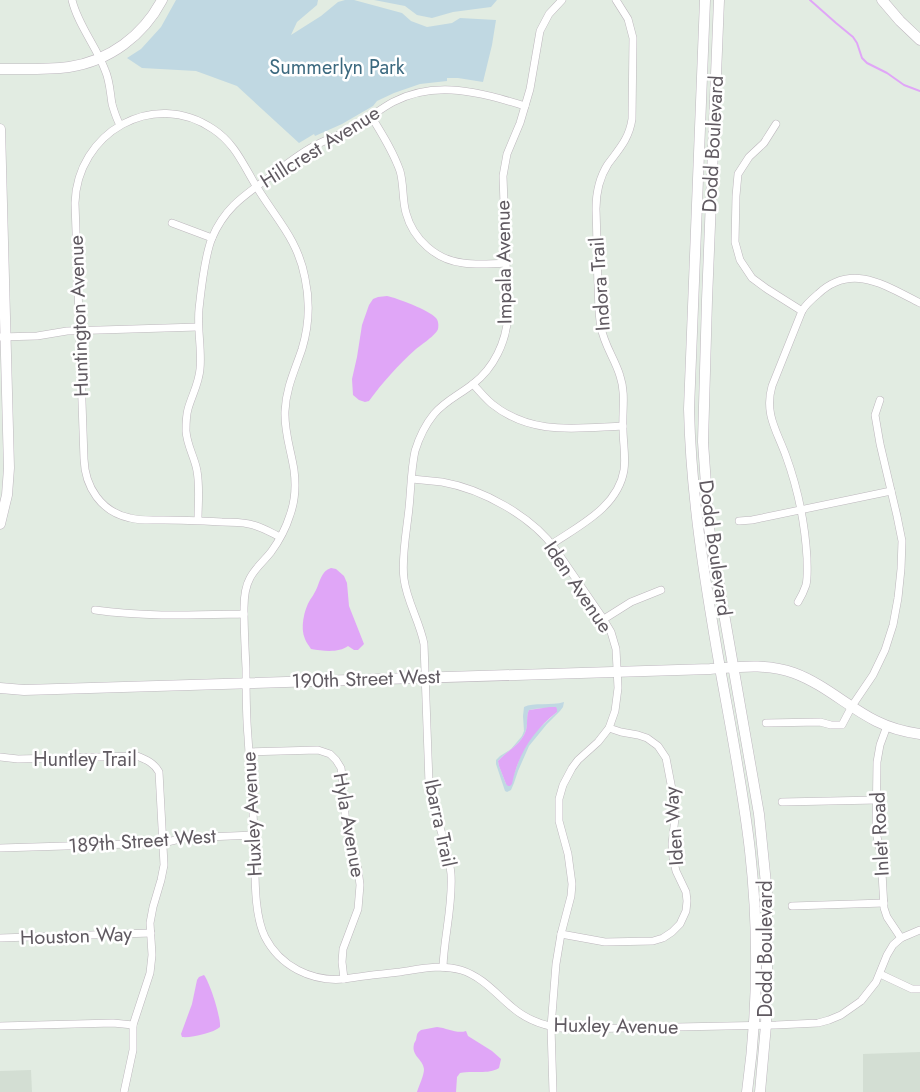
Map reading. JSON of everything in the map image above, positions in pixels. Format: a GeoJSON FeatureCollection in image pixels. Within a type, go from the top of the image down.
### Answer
{"type":"FeatureCollection","features":[{"type":"Feature","properties":{"kind":"main road"},"geometry":{"type":"LineString","coordinates":[[0,69],[60,68],[100,58],[133,38],[148,21],[162,0]]}},
{"type":"Feature","properties":{"kind":"main road","name":"Dodd Boulevard"},"geometry":{"type":"LineString","coordinates":[[705,0],[690,400],[690,446],[700,542],[746,815],[752,863],[756,948],[753,1026],[747,1092]]}},
{"type":"Feature","properties":{"kind":"main road"},"geometry":{"type":"LineString","coordinates":[[714,0],[714,22],[719,30]]}},
{"type":"Feature","properties":{"kind":"main road","name":"Dodd Boulevard"},"geometry":{"type":"LineString","coordinates":[[719,0],[706,300],[703,442],[708,519],[759,814],[767,894],[766,1025],[760,1092]]}},
{"type":"Feature","properties":{"kind":"main road"},"geometry":{"type":"LineString","coordinates":[[882,0],[920,40]]}},
{"type":"Feature","properties":{"kind":"main road"},"geometry":{"type":"LineString","coordinates":[[0,129],[3,337],[9,468],[7,495],[0,524]]}},
{"type":"Feature","properties":{"kind":"main road","name":"190th Street West"},"geometry":{"type":"LineString","coordinates":[[0,688],[24,690],[764,667],[794,673],[820,686],[876,721],[887,726],[920,734]]}},
{"type":"Feature","properties":{"kind":"street"},"geometry":{"type":"LineString","coordinates":[[72,0],[76,13],[108,77],[114,112],[120,125]]}},
{"type":"Feature","properties":{"kind":"street","name":"Impala Avenue"},"geometry":{"type":"LineString","coordinates":[[426,678],[424,644],[407,595],[403,575],[415,450],[428,422],[437,410],[448,400],[473,384],[486,372],[495,360],[505,335],[508,316],[504,167],[532,80],[540,31],[549,14],[562,0]]}},
{"type":"Feature","properties":{"kind":"street","name":"Indora Trail"},"geometry":{"type":"LineString","coordinates":[[552,544],[598,512],[610,501],[624,469],[624,398],[622,384],[604,342],[600,322],[596,201],[598,186],[603,174],[626,140],[632,119],[634,38],[628,19],[616,0]]}},
{"type":"Feature","properties":{"kind":"street","name":"Hillcrest Avenue"},"geometry":{"type":"LineString","coordinates":[[198,520],[197,472],[188,443],[186,424],[188,408],[200,369],[198,327],[206,258],[212,238],[221,220],[230,208],[302,153],[349,130],[399,99],[421,92],[448,89],[486,94],[525,106]]}},
{"type":"Feature","properties":{"kind":"street","name":"Huntington Avenue"},"geometry":{"type":"LineString","coordinates":[[256,187],[231,144],[200,121],[181,115],[159,114],[139,117],[120,125],[102,139],[82,167],[75,203],[84,467],[90,487],[105,506],[122,516],[138,520],[198,520],[250,524],[264,528],[280,537]]}},
{"type":"Feature","properties":{"kind":"street"},"geometry":{"type":"LineString","coordinates":[[371,116],[386,139],[396,161],[403,183],[403,202],[406,214],[411,227],[419,239],[434,252],[453,261],[468,264],[506,263]]}},
{"type":"Feature","properties":{"kind":"street"},"geometry":{"type":"LineString","coordinates":[[776,124],[764,143],[749,157],[738,174],[735,242],[740,260],[752,278],[802,311]]}},
{"type":"Feature","properties":{"kind":"street","name":"Huxley Avenue"},"geometry":{"type":"LineString","coordinates":[[256,187],[294,244],[304,273],[308,298],[308,318],[305,337],[289,384],[286,401],[285,427],[294,470],[295,488],[291,513],[273,549],[249,579],[245,595],[248,752],[257,912],[263,932],[270,944],[284,960],[301,972],[321,978],[344,979],[443,967],[461,970],[494,990],[521,1014],[551,1027],[577,1030],[818,1023],[841,1015],[861,1001],[880,974],[890,950],[901,938]]}},
{"type":"Feature","properties":{"kind":"street"},"geometry":{"type":"LineString","coordinates":[[172,223],[212,238]]}},
{"type":"Feature","properties":{"kind":"street"},"geometry":{"type":"LineString","coordinates":[[798,602],[806,586],[806,542],[789,466],[769,408],[772,386],[802,311],[823,289],[839,280],[860,278],[880,283],[920,303]]}},
{"type":"Feature","properties":{"kind":"street"},"geometry":{"type":"LineString","coordinates":[[3,337],[37,336],[79,331],[198,327]]}},
{"type":"Feature","properties":{"kind":"street"},"geometry":{"type":"LineString","coordinates":[[473,384],[486,399],[498,408],[515,418],[532,424],[554,428],[623,426]]}},
{"type":"Feature","properties":{"kind":"street"},"geometry":{"type":"LineString","coordinates":[[766,723],[820,722],[842,725],[852,706],[874,675],[893,625],[898,598],[902,542],[875,415],[880,400]]}},
{"type":"Feature","properties":{"kind":"street","name":"Iden Avenue"},"geometry":{"type":"LineString","coordinates":[[412,479],[454,485],[495,500],[536,528],[552,544],[604,619],[614,643],[618,671],[617,702],[614,715],[609,728],[598,742],[575,764],[563,785],[559,806],[572,884],[570,902],[561,934],[557,959],[551,1027],[553,1092]]}},
{"type":"Feature","properties":{"kind":"street"},"geometry":{"type":"LineString","coordinates":[[739,522],[891,491]]}},
{"type":"Feature","properties":{"kind":"street"},"geometry":{"type":"LineString","coordinates":[[604,619],[631,602],[661,590]]}},
{"type":"Feature","properties":{"kind":"street"},"geometry":{"type":"LineString","coordinates":[[95,610],[162,616],[244,614]]}},
{"type":"Feature","properties":{"kind":"street","name":"Ibarra Trail"},"geometry":{"type":"LineString","coordinates":[[426,678],[430,793],[446,842],[451,875],[451,902],[445,938],[443,967]]}},
{"type":"Feature","properties":{"kind":"street","name":"Inlet Road"},"geometry":{"type":"LineString","coordinates":[[887,726],[878,753],[876,832],[882,862],[884,903],[887,917],[901,938]]}},
{"type":"Feature","properties":{"kind":"street","name":"Iden Way"},"geometry":{"type":"LineString","coordinates":[[561,934],[605,942],[653,941],[663,938],[672,932],[682,920],[686,910],[686,892],[676,871],[673,858],[672,844],[675,805],[664,754],[655,743],[647,738],[609,728]]}},
{"type":"Feature","properties":{"kind":"street","name":"Hyla Avenue"},"geometry":{"type":"LineString","coordinates":[[248,752],[318,750],[326,752],[333,757],[340,768],[346,826],[358,869],[360,885],[358,909],[343,949],[344,979]]}},
{"type":"Feature","properties":{"kind":"street","name":"Huntley Trail"},"geometry":{"type":"LineString","coordinates":[[0,757],[18,759],[138,756],[149,760],[156,766],[159,772],[164,865],[162,880],[150,922],[152,955],[150,972],[133,1025],[133,1050],[124,1092]]}},
{"type":"Feature","properties":{"kind":"street"},"geometry":{"type":"LineString","coordinates":[[782,802],[876,800]]}},
{"type":"Feature","properties":{"kind":"street","name":"189th Street West"},"geometry":{"type":"LineString","coordinates":[[0,848],[163,843],[184,838],[254,835]]}},
{"type":"Feature","properties":{"kind":"street"},"geometry":{"type":"LineString","coordinates":[[792,906],[884,903]]}},
{"type":"Feature","properties":{"kind":"street"},"geometry":{"type":"LineString","coordinates":[[901,938],[920,930]]}},
{"type":"Feature","properties":{"kind":"street","name":"Houston Way"},"geometry":{"type":"LineString","coordinates":[[0,938],[151,933]]}},
{"type":"Feature","properties":{"kind":"street"},"geometry":{"type":"LineString","coordinates":[[880,974],[912,989],[920,989]]}},
{"type":"Feature","properties":{"kind":"street"},"geometry":{"type":"LineString","coordinates":[[0,1026],[113,1023],[133,1025]]}},
{"type":"Feature","properties":{"kind":"shaded area"},"geometry":{"type":"Polygon","coordinates":[[[387,296],[427,311],[436,318],[438,329],[397,367],[369,401],[365,402],[353,395],[352,379],[362,325],[373,299],[387,296]]]}},
{"type":"Feature","properties":{"kind":"shaded area"},"geometry":{"type":"Polygon","coordinates":[[[331,568],[336,569],[344,576],[347,583],[349,606],[364,644],[358,650],[348,646],[336,651],[311,649],[304,635],[303,619],[308,604],[323,574],[331,568]]]}},
{"type":"Feature","properties":{"kind":"shaded area"},"geometry":{"type":"Polygon","coordinates":[[[556,707],[557,712],[548,719],[528,744],[518,763],[512,784],[508,786],[498,761],[524,735],[529,710],[556,707]]]}},
{"type":"Feature","properties":{"kind":"shaded area"},"geometry":{"type":"Polygon","coordinates":[[[204,975],[215,1000],[220,1027],[202,1035],[182,1037],[181,1034],[192,1004],[197,980],[204,975]]]}},
{"type":"Feature","properties":{"kind":"shaded area"},"geometry":{"type":"Polygon","coordinates":[[[437,1027],[466,1031],[468,1036],[501,1059],[499,1068],[485,1072],[460,1073],[457,1077],[456,1092],[417,1092],[424,1069],[414,1052],[417,1034],[421,1030],[437,1027]]]}},
{"type":"Feature","properties":{"kind":"shaded area"},"geometry":{"type":"Polygon","coordinates":[[[920,1052],[920,1092],[863,1092],[863,1054],[920,1052]]]}},
{"type":"Feature","properties":{"kind":"shaded area"},"geometry":{"type":"Polygon","coordinates":[[[31,1070],[32,1092],[0,1092],[0,1071],[31,1070]]]}},
{"type":"Feature","properties":{"kind":"green space","name":"Summerlyn Park"},"geometry":{"type":"Polygon","coordinates":[[[176,0],[318,0],[317,5],[297,22],[291,35],[321,16],[338,2],[345,0],[354,0],[402,13],[411,21],[427,27],[452,23],[460,18],[496,20],[483,82],[447,78],[447,81],[420,84],[377,101],[373,106],[342,124],[315,136],[314,134],[299,143],[237,86],[196,71],[142,68],[127,58],[141,49],[161,27],[176,0]]]}},
{"type":"Feature","properties":{"kind":"green space"},"geometry":{"type":"Polygon","coordinates":[[[374,0],[497,0],[491,7],[453,12],[432,18],[417,15],[405,6],[374,0]]]}},
{"type":"Feature","properties":{"kind":"green space"},"geometry":{"type":"Polygon","coordinates":[[[564,702],[563,707],[529,746],[511,790],[505,791],[496,760],[511,749],[522,736],[524,731],[524,707],[564,702]],[[543,708],[529,710],[527,728],[524,735],[498,761],[506,784],[513,777],[522,752],[534,733],[557,712],[543,708]]]}},
{"type":"Feature","properties":{"kind":"waterway"},"geometry":{"type":"LineString","coordinates":[[810,0],[853,37],[862,58],[867,63],[887,73],[904,85],[920,91]]}}]}
